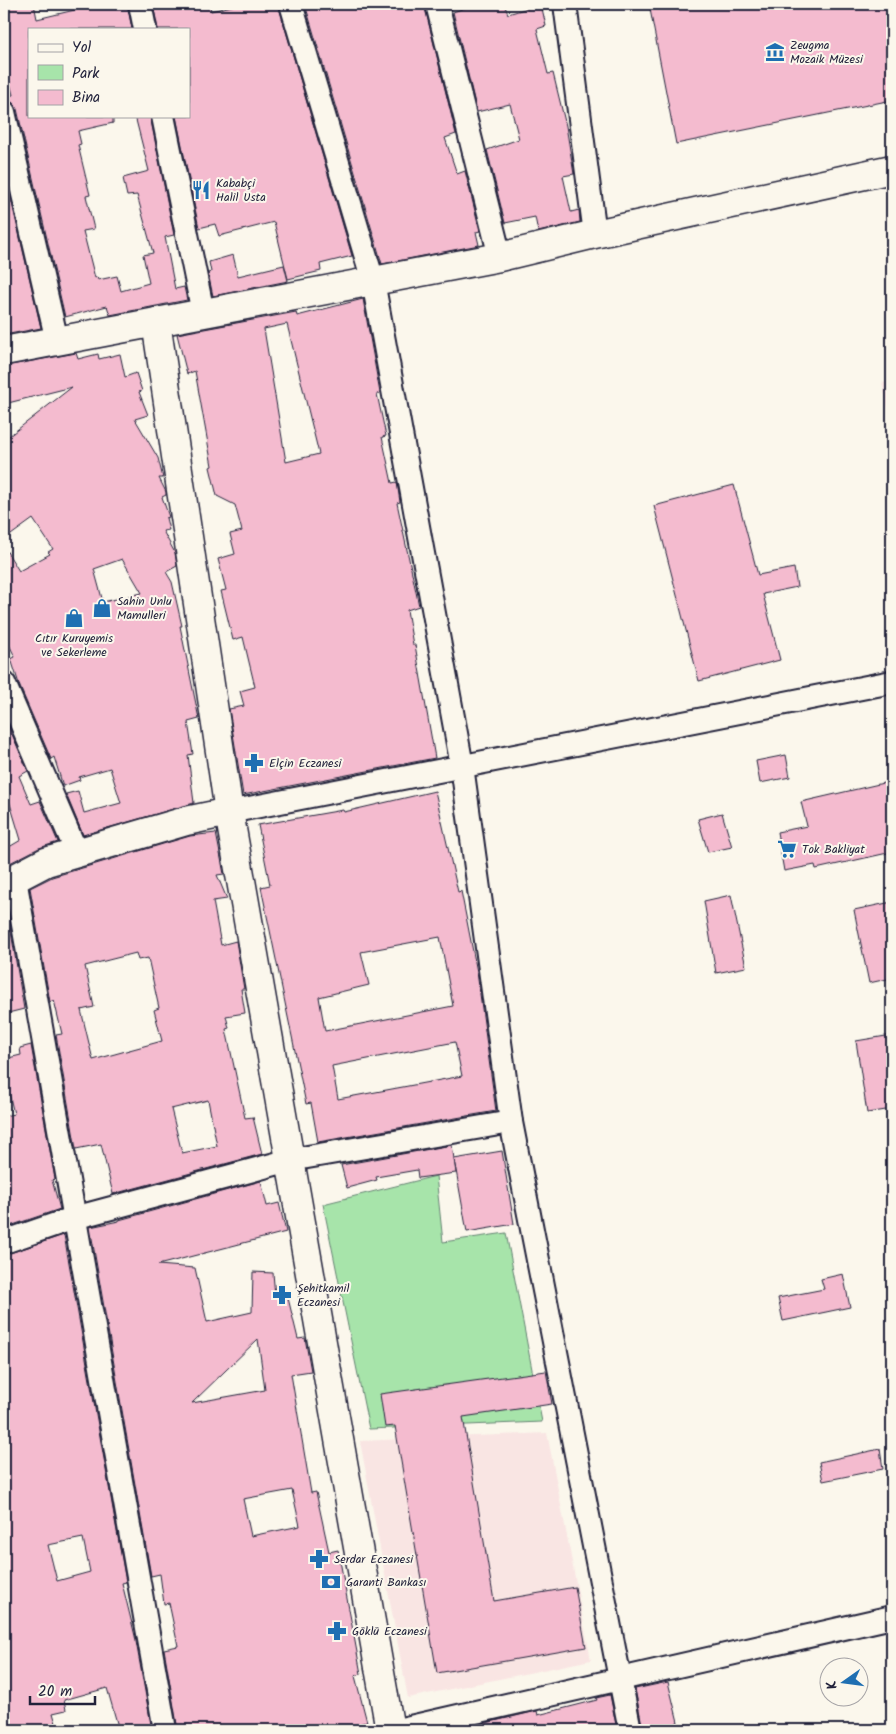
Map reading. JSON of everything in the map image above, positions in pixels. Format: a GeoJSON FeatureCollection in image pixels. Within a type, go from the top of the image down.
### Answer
{"type":"FeatureCollection","features":[{"type":"Feature","properties":{"kind":"street"},"geometry":{"type":"LineString","coordinates":[[140,4],[145,28]]}},
{"type":"Feature","properties":{"kind":"street"},"geometry":{"type":"LineString","coordinates":[[291,4],[373,281],[462,766],[511,1122],[630,1730]]}},
{"type":"Feature","properties":{"kind":"street"},"geometry":{"type":"LineString","coordinates":[[437,4],[500,257]]}},
{"type":"Feature","properties":{"kind":"street"},"geometry":{"type":"LineString","coordinates":[[565,4],[595,234]]}},
{"type":"Feature","properties":{"kind":"street"},"geometry":{"type":"LineString","coordinates":[[4,112],[56,341]]}},
{"type":"Feature","properties":{"kind":"street"},"geometry":{"type":"LineString","coordinates":[[163,118],[204,313]]}},
{"type":"Feature","properties":{"kind":"street"},"geometry":{"type":"LineString","coordinates":[[4,350],[500,257],[595,234],[892,169]]}},
{"type":"Feature","properties":{"kind":"street"},"geometry":{"type":"LineString","coordinates":[[156,322],[229,812],[390,1730]]}},
{"type":"Feature","properties":{"kind":"street"},"geometry":{"type":"LineString","coordinates":[[4,682],[77,852]]}},
{"type":"Feature","properties":{"kind":"street"},"geometry":{"type":"LineString","coordinates":[[165,1730],[74,1218],[9,882],[46,862],[186,821],[892,682]]}},
{"type":"Feature","properties":{"kind":"street"},"geometry":{"type":"LineString","coordinates":[[4,1242],[74,1218],[290,1160],[511,1122]]}},
{"type":"Feature","properties":{"kind":"street"},"geometry":{"type":"LineString","coordinates":[[397,1730],[892,1617]]}},
{"type":"Feature","properties":{"kind":"shaded area"},"geometry":{"type":"Polygon","coordinates":[[[892,381],[892,425],[882,383],[892,381]]]}},
{"type":"Feature","properties":{"kind":"shaded area"},"geometry":{"type":"Polygon","coordinates":[[[547,1433],[591,1660],[408,1698],[360,1441],[547,1433]]]}},
{"type":"Feature","properties":{"kind":"green space"},"geometry":{"type":"Polygon","coordinates":[[[436,1176],[443,1242],[506,1233],[542,1422],[369,1429],[323,1204],[436,1176]]]}},
{"type":"Feature","properties":{"kind":"building"},"geometry":{"type":"Polygon","coordinates":[[[4,4],[34,4],[37,19],[83,8],[81,4],[127,4],[132,28],[28,28],[28,118],[113,118],[113,123],[78,131],[81,144],[78,145],[90,195],[86,196],[94,229],[83,231],[95,278],[97,277],[98,280],[117,276],[121,291],[149,283],[143,255],[153,253],[137,195],[127,196],[123,178],[149,171],[136,118],[150,118],[174,235],[165,237],[175,289],[184,287],[187,300],[110,315],[107,306],[65,317],[17,109],[13,103],[4,99],[4,96],[13,95],[4,59],[4,4]]]}},
{"type":"Feature","properties":{"kind":"building"},"geometry":{"type":"Polygon","coordinates":[[[153,4],[209,4],[211,11],[240,4],[278,4],[352,256],[320,264],[321,271],[288,279],[274,222],[219,236],[215,224],[199,228],[176,118],[190,118],[190,28],[158,28],[153,4]]]}},
{"type":"Feature","properties":{"kind":"building"},"geometry":{"type":"Polygon","coordinates":[[[305,4],[424,4],[456,134],[445,138],[457,174],[465,171],[480,231],[476,232],[479,245],[382,264],[305,4]]]}},
{"type":"Feature","properties":{"kind":"building"},"geometry":{"type":"Polygon","coordinates":[[[476,4],[504,4],[508,14],[541,4],[546,26],[537,29],[548,74],[553,73],[566,126],[574,174],[563,176],[571,212],[579,210],[580,222],[538,232],[535,217],[505,223],[487,150],[519,139],[510,104],[477,112],[453,12],[476,4]]]}},
{"type":"Feature","properties":{"kind":"building","name":"Zeugma Mozaik Müzesi"},"geometry":{"type":"Polygon","coordinates":[[[649,4],[892,4],[892,100],[676,144],[649,4]]]}},
{"type":"Feature","properties":{"kind":"building"},"geometry":{"type":"Polygon","coordinates":[[[4,169],[41,328],[4,335],[4,169]]]}},
{"type":"Feature","properties":{"kind":"building"},"geometry":{"type":"Polygon","coordinates":[[[233,255],[238,276],[284,265],[288,281],[213,296],[208,273],[211,272],[209,262],[233,255]]]}},
{"type":"Feature","properties":{"kind":"building"},"geometry":{"type":"Polygon","coordinates":[[[363,299],[380,393],[377,394],[386,436],[382,437],[392,483],[397,482],[400,502],[397,503],[419,606],[407,610],[435,758],[243,795],[229,709],[244,706],[240,691],[255,687],[243,637],[233,640],[221,591],[226,590],[218,559],[235,554],[230,534],[242,531],[235,505],[217,496],[210,467],[212,466],[195,371],[187,374],[177,334],[296,312],[297,316],[363,299]],[[287,324],[264,329],[286,462],[319,454],[287,324]]]}},
{"type":"Feature","properties":{"kind":"building"},"geometry":{"type":"Polygon","coordinates":[[[76,353],[78,359],[98,354],[99,359],[120,354],[125,377],[136,373],[142,391],[139,392],[148,415],[135,419],[158,458],[163,478],[159,478],[166,492],[166,495],[162,497],[169,517],[166,518],[169,530],[163,531],[175,553],[177,566],[166,572],[172,582],[182,626],[180,626],[199,719],[188,722],[193,754],[188,755],[194,803],[83,835],[66,794],[78,791],[84,813],[121,803],[110,768],[79,777],[80,780],[63,786],[54,757],[51,759],[20,687],[11,659],[15,657],[4,634],[4,547],[19,571],[50,554],[48,552],[53,549],[33,519],[4,540],[4,440],[72,387],[4,404],[4,374],[7,373],[6,366],[76,353]],[[122,559],[94,569],[103,602],[142,593],[122,559]]]}},
{"type":"Feature","properties":{"kind":"building"},"geometry":{"type":"Polygon","coordinates":[[[734,485],[758,575],[794,568],[797,587],[763,594],[780,660],[699,681],[654,506],[734,485]]]}},
{"type":"Feature","properties":{"kind":"building"},"geometry":{"type":"Polygon","coordinates":[[[4,716],[28,771],[19,776],[31,804],[40,801],[58,842],[39,848],[4,866],[4,850],[21,840],[4,784],[4,716]]]}},
{"type":"Feature","properties":{"kind":"building"},"geometry":{"type":"Polygon","coordinates":[[[786,755],[790,777],[760,783],[756,761],[786,755]]]}},
{"type":"Feature","properties":{"kind":"building"},"geometry":{"type":"Polygon","coordinates":[[[892,781],[892,852],[816,869],[815,865],[784,871],[777,832],[807,826],[801,802],[892,781]]]}},
{"type":"Feature","properties":{"kind":"building"},"geometry":{"type":"Polygon","coordinates":[[[435,791],[458,892],[461,891],[477,972],[496,1111],[318,1142],[311,1103],[306,1104],[261,887],[270,885],[258,825],[343,810],[344,812],[435,791]],[[440,937],[361,952],[369,985],[319,997],[325,1031],[453,1006],[440,937]],[[455,1042],[332,1066],[338,1099],[462,1076],[455,1042]]]}},
{"type":"Feature","properties":{"kind":"building"},"geometry":{"type":"Polygon","coordinates":[[[722,813],[732,847],[708,852],[698,819],[722,813]]]}},
{"type":"Feature","properties":{"kind":"building"},"geometry":{"type":"Polygon","coordinates":[[[216,833],[224,874],[217,875],[227,899],[213,901],[221,945],[236,941],[244,989],[241,989],[245,1013],[226,1016],[229,1028],[226,1029],[245,1118],[253,1117],[262,1154],[113,1194],[101,1144],[76,1149],[56,1035],[62,1034],[54,1000],[50,1002],[30,888],[52,877],[190,836],[216,833]],[[136,953],[85,966],[94,1007],[81,1010],[93,1060],[162,1041],[154,1010],[159,1008],[148,958],[138,960],[136,953]],[[208,1100],[171,1109],[182,1153],[217,1146],[208,1100]]]}},
{"type":"Feature","properties":{"kind":"building"},"geometry":{"type":"Polygon","coordinates":[[[731,895],[746,967],[716,973],[704,901],[731,895]]]}},
{"type":"Feature","properties":{"kind":"building"},"geometry":{"type":"Polygon","coordinates":[[[892,902],[892,978],[869,983],[854,910],[892,902]]]}},
{"type":"Feature","properties":{"kind":"building"},"geometry":{"type":"Polygon","coordinates":[[[4,917],[9,920],[24,1009],[4,1014],[4,917]]]}},
{"type":"Feature","properties":{"kind":"building"},"geometry":{"type":"Polygon","coordinates":[[[892,1035],[892,1109],[867,1113],[856,1041],[892,1035]]]}},
{"type":"Feature","properties":{"kind":"building"},"geometry":{"type":"Polygon","coordinates":[[[31,1045],[55,1179],[52,1180],[60,1209],[4,1228],[4,1116],[14,1114],[4,1073],[4,1059],[21,1055],[20,1048],[31,1045]]]}},
{"type":"Feature","properties":{"kind":"building"},"geometry":{"type":"Polygon","coordinates":[[[452,1145],[456,1173],[418,1178],[417,1170],[376,1177],[377,1180],[347,1188],[341,1165],[452,1145]]]}},
{"type":"Feature","properties":{"kind":"building"},"geometry":{"type":"Polygon","coordinates":[[[502,1151],[514,1224],[467,1232],[454,1159],[502,1151]]]}},
{"type":"Feature","properties":{"kind":"building"},"geometry":{"type":"Polygon","coordinates":[[[261,1181],[267,1206],[279,1203],[286,1232],[158,1265],[195,1268],[207,1322],[252,1312],[253,1272],[273,1273],[275,1296],[287,1294],[298,1339],[305,1338],[311,1371],[291,1374],[311,1493],[316,1492],[329,1552],[338,1550],[361,1674],[355,1676],[367,1722],[332,1730],[178,1730],[164,1649],[178,1646],[169,1603],[164,1604],[160,1574],[151,1576],[90,1227],[261,1181]],[[258,1339],[192,1403],[265,1390],[258,1339]],[[292,1490],[243,1499],[251,1536],[300,1526],[292,1490]]]}},
{"type":"Feature","properties":{"kind":"building"},"geometry":{"type":"Polygon","coordinates":[[[64,1235],[126,1582],[122,1583],[135,1636],[152,1730],[143,1730],[141,1725],[119,1730],[107,1688],[64,1700],[66,1710],[53,1713],[58,1730],[4,1730],[4,1255],[64,1235]],[[83,1538],[48,1545],[57,1581],[90,1572],[83,1538]]]}},
{"type":"Feature","properties":{"kind":"building"},"geometry":{"type":"Polygon","coordinates":[[[843,1274],[850,1307],[783,1321],[778,1298],[824,1289],[821,1279],[843,1274]]]}},
{"type":"Feature","properties":{"kind":"building"},"geometry":{"type":"Polygon","coordinates":[[[546,1371],[552,1404],[463,1417],[494,1601],[575,1587],[586,1647],[437,1673],[395,1426],[385,1427],[380,1394],[546,1371]]]}},
{"type":"Feature","properties":{"kind":"building"},"geometry":{"type":"Polygon","coordinates":[[[880,1449],[883,1469],[823,1481],[819,1462],[880,1449]]]}},
{"type":"Feature","properties":{"kind":"building"},"geometry":{"type":"Polygon","coordinates":[[[668,1682],[678,1722],[676,1723],[678,1730],[643,1730],[635,1689],[668,1682]]]}},
{"type":"Feature","properties":{"kind":"building"},"geometry":{"type":"Polygon","coordinates":[[[610,1695],[617,1730],[469,1730],[469,1727],[537,1711],[538,1715],[610,1695]]]}},
{"type":"Feature","properties":{"kind":"place","name":"Zeugma Mozaik Müzesi"},"geometry":{"type":"Point","coordinates":[775,52]}},
{"type":"Feature","properties":{"kind":"place","name":"Kababçi Halil Usta"},"geometry":{"type":"Point","coordinates":[201,190]}},
{"type":"Feature","properties":{"kind":"place","name":"Sahin Unlu Mamulleri"},"geometry":{"type":"Point","coordinates":[102,608]}},
{"type":"Feature","properties":{"kind":"place","name":"Cıtır Kuruyemis ve Sekerleme"},"geometry":{"type":"Point","coordinates":[74,618]}},
{"type":"Feature","properties":{"kind":"place","name":"Elçin Eczanesi"},"geometry":{"type":"Point","coordinates":[254,763]}},
{"type":"Feature","properties":{"kind":"place","name":"Tok Bakliyat"},"geometry":{"type":"Point","coordinates":[787,849]}},
{"type":"Feature","properties":{"kind":"place","name":"Şehitkamil Eczanesi"},"geometry":{"type":"Point","coordinates":[282,1295]}},
{"type":"Feature","properties":{"kind":"place","name":"Serdar Eczanesi"},"geometry":{"type":"Point","coordinates":[319,1559]}},
{"type":"Feature","properties":{"kind":"place","name":"Garanti Bankası"},"geometry":{"type":"Point","coordinates":[331,1582]}},
{"type":"Feature","properties":{"kind":"place","name":"Göklü Eczanesi"},"geometry":{"type":"Point","coordinates":[337,1631]}}]}
